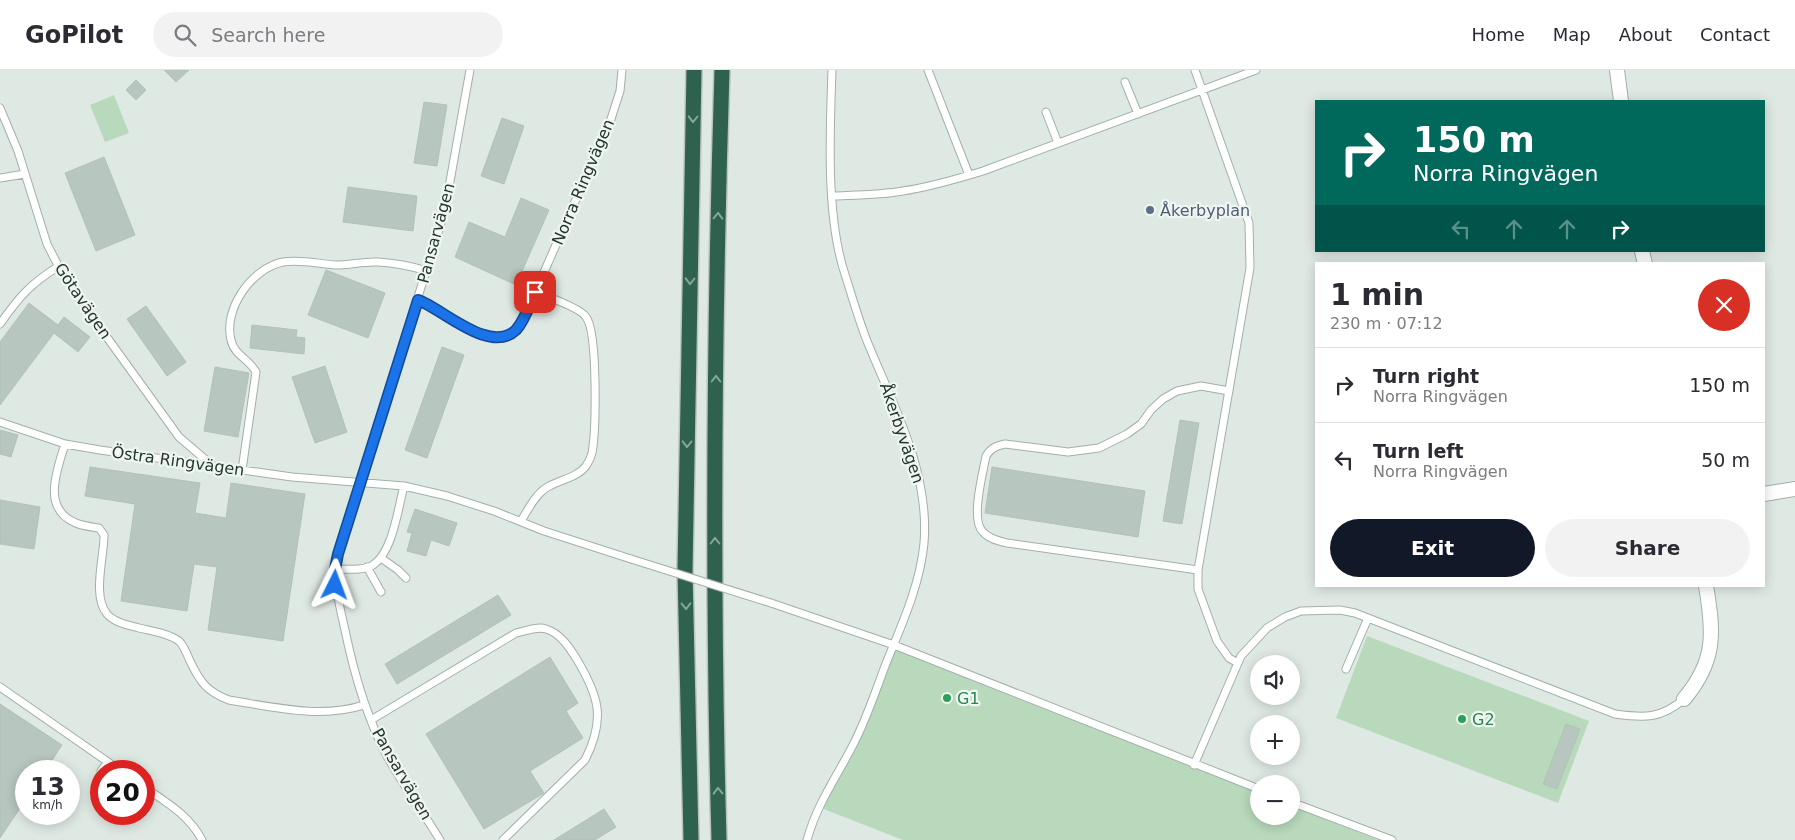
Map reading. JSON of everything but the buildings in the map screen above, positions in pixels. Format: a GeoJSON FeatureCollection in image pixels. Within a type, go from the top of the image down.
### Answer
{"type":"FeatureCollection","features":[{"type":"Feature","properties":{"kind":"highway"},"geometry":{"type":"LineString","coordinates":[[691,840],[685,571],[694,70]]}},
{"type":"Feature","properties":{"kind":"highway"},"geometry":{"type":"LineString","coordinates":[[719,840],[715,679],[715,472],[717,239],[722,70]]}},
{"type":"Feature","properties":{"kind":"street"},"geometry":{"type":"LineString","coordinates":[[1617,70],[1620,100]]}},
{"type":"Feature","properties":{"kind":"street"},"geometry":{"type":"LineString","coordinates":[[1765,494],[1795,489]]}},
{"type":"Feature","properties":{"kind":"street"},"geometry":{"type":"LineString","coordinates":[[1684,699],[1698,683],[1707,662],[1710,648],[1711,617],[1706,587]]}},
{"type":"Feature","properties":{"kind":"lane","name":"Pansarvägen"},"geometry":{"type":"LineString","coordinates":[[440,840],[388,756],[364,705],[353,669],[343,624],[335,585],[335,569],[338,554],[427,271],[450,187],[470,70]]}},
{"type":"Feature","properties":{"kind":"lane","name":"Norra Ringvägen"},"geometry":{"type":"LineString","coordinates":[[418,300],[438,309],[470,330],[488,336],[505,336],[516,330],[523,320],[610,122],[620,91],[622,70]]}},
{"type":"Feature","properties":{"kind":"lane","name":"Åkerbyvägen"},"geometry":{"type":"LineString","coordinates":[[807,840],[815,814],[829,784],[853,745],[894,645],[918,582],[924,542],[924,502],[916,468],[867,339],[842,266],[834,216],[830,148],[832,70]]}},
{"type":"Feature","properties":{"kind":"lane"},"geometry":{"type":"LineString","coordinates":[[928,70],[969,175]]}},
{"type":"Feature","properties":{"kind":"lane"},"geometry":{"type":"LineString","coordinates":[[1195,70],[1249,223],[1250,268],[1198,570],[1198,589],[1217,641],[1223,652],[1238,663]]}},
{"type":"Feature","properties":{"kind":"lane"},"geometry":{"type":"LineString","coordinates":[[833,196],[902,191],[969,175],[1256,70]]}},
{"type":"Feature","properties":{"kind":"lane"},"geometry":{"type":"LineString","coordinates":[[1125,82],[1138,114]]}},
{"type":"Feature","properties":{"kind":"lane","name":"Götavägen"},"geometry":{"type":"LineString","coordinates":[[0,108],[18,151],[48,244],[58,266],[88,311],[179,437],[213,466]]}},
{"type":"Feature","properties":{"kind":"lane"},"geometry":{"type":"LineString","coordinates":[[1046,112],[1058,143]]}},
{"type":"Feature","properties":{"kind":"lane"},"geometry":{"type":"LineString","coordinates":[[0,178],[25,174]]}},
{"type":"Feature","properties":{"kind":"lane"},"geometry":{"type":"LineString","coordinates":[[242,470],[256,372],[252,363],[234,349],[230,338],[229,322],[237,301],[248,282],[263,270],[281,263],[300,260],[336,265],[377,262],[412,266],[427,271]]}},
{"type":"Feature","properties":{"kind":"lane"},"geometry":{"type":"LineString","coordinates":[[0,324],[20,296],[39,278],[58,266]]}},
{"type":"Feature","properties":{"kind":"lane"},"geometry":{"type":"LineString","coordinates":[[521,521],[544,489],[577,474],[585,468],[592,455],[594,434],[594,348],[586,316],[579,311],[535,292]]}},
{"type":"Feature","properties":{"kind":"lane"},"geometry":{"type":"LineString","coordinates":[[1198,570],[1007,543],[990,538],[982,532],[978,524],[977,514],[986,456],[989,450],[1005,444],[1068,452],[1099,448],[1127,434],[1141,424],[1151,410],[1163,399],[1177,391],[1202,386],[1228,391]]}},
{"type":"Feature","properties":{"kind":"lane","name":"Östra Ringvägen"},"geometry":{"type":"LineString","coordinates":[[0,422],[65,444],[326,481],[404,486],[447,496],[632,560],[771,603],[894,645],[1250,786]]}},
{"type":"Feature","properties":{"kind":"lane"},"geometry":{"type":"LineString","coordinates":[[65,444],[56,475],[54,493],[56,506],[63,516],[76,524],[99,528],[104,535],[99,592],[101,603],[108,615],[122,624],[168,636],[180,642],[199,679],[215,695],[229,700],[317,713],[350,710],[364,705]]}},
{"type":"Feature","properties":{"kind":"lane"},"geometry":{"type":"LineString","coordinates":[[335,569],[359,569],[373,565],[380,558],[388,546],[404,486]]}},
{"type":"Feature","properties":{"kind":"lane"},"geometry":{"type":"LineString","coordinates":[[380,558],[406,578]]}},
{"type":"Feature","properties":{"kind":"lane"},"geometry":{"type":"LineString","coordinates":[[366,567],[381,592]]}},
{"type":"Feature","properties":{"kind":"lane"},"geometry":{"type":"LineString","coordinates":[[1194,765],[1242,656],[1267,628],[1285,617],[1301,611],[1340,610],[1368,618],[1615,714],[1634,717],[1656,716],[1668,711],[1684,699]]}},
{"type":"Feature","properties":{"kind":"lane"},"geometry":{"type":"LineString","coordinates":[[1346,669],[1368,618]]}},
{"type":"Feature","properties":{"kind":"lane"},"geometry":{"type":"LineString","coordinates":[[371,720],[516,633],[545,628],[557,635],[571,650],[587,676],[595,696],[597,730],[585,760],[503,840]]}},
{"type":"Feature","properties":{"kind":"lane"},"geometry":{"type":"LineString","coordinates":[[0,688],[105,760]]}},
{"type":"Feature","properties":{"kind":"lane"},"geometry":{"type":"LineString","coordinates":[[155,794],[183,814],[196,828],[198,838]]}},
{"type":"Feature","properties":{"kind":"lane"},"geometry":{"type":"LineString","coordinates":[[1300,805],[1392,840]]}},
{"type":"Feature","properties":{"kind":"lane"},"geometry":{"type":"LineString","coordinates":[[171,816],[176,809]]}},
{"type":"Feature","properties":{"kind":"green space"},"geometry":{"type":"Polygon","coordinates":[[[114,95],[129,133],[105,142],[90,105],[114,95]]]}},
{"type":"Feature","properties":{"kind":"green space","name":"G2"},"geometry":{"type":"Polygon","coordinates":[[[1367,636],[1589,721],[1558,803],[1336,718],[1367,636]]]}},
{"type":"Feature","properties":{"kind":"green space","name":"G1"},"geometry":{"type":"Polygon","coordinates":[[[895,649],[1250,789],[1250,825],[1300,825],[1300,810],[1378,840],[903,840],[821,808],[895,649]]]}},
{"type":"Feature","properties":{"kind":"place","name":"Åkerbyplan"},"geometry":{"type":"Point","coordinates":[1150,210]}},
{"type":"Feature","properties":{"kind":"place","name":"G1"},"geometry":{"type":"Point","coordinates":[947,698]}},
{"type":"Feature","properties":{"kind":"place","name":"G2"},"geometry":{"type":"Point","coordinates":[1462,719]}},
{"type":"Feature","properties":{"kind":"route"},"geometry":{"type":"LineString","coordinates":[[335,585],[335,569],[338,554],[418,300],[438,309],[470,330],[488,336],[505,336],[516,330],[523,320],[535,292]]}}]}
